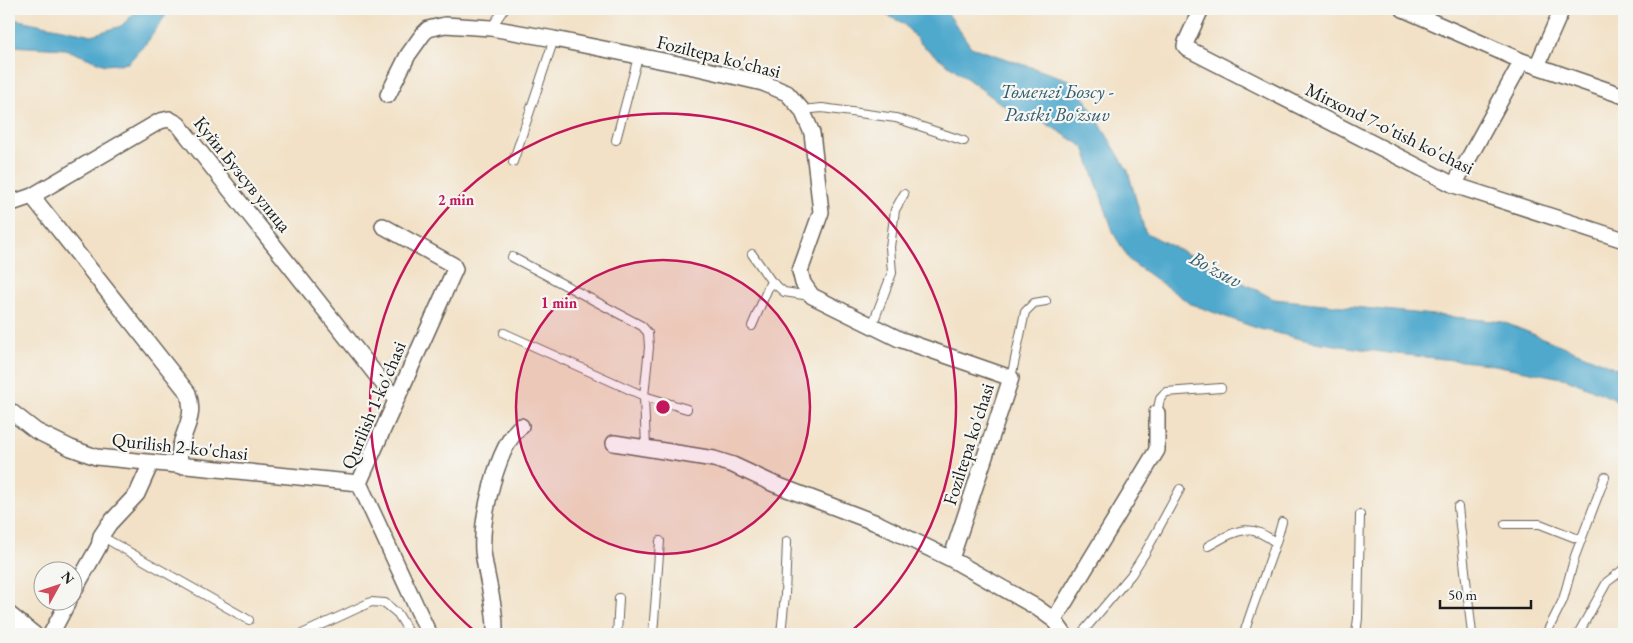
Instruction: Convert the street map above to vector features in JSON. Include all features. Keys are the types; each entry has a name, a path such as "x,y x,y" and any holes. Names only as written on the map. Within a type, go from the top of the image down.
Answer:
{"street":[{"name":"Mirxond 7-o'tish ko'chasi","path":"1201,9 1186,42 1185,46 1188,49 1454,185 1624,240"},
{"path":"1403,9 1522,61 1624,96"},
{"path":"1538,66 1562,9"},
{"name":"Foziltepa ko'chasi","path":"388,95 408,55 423,34 428,30 445,25 491,28 554,39 703,69 763,84 787,93 802,110 812,133 821,212 800,270 803,283 812,296 899,339 1011,378 952,559"},
{"path":"1454,185 1522,61"},
{"name":"Куйи Бузсув улица","path":"9,204 32,196 160,121 169,119 178,124 396,400"},
{"path":"32,196 188,393 192,405 189,423 180,449 180,466"},
{"name":"Qurilish 1-ko'chasi","path":"383,226 454,265 455,269 360,483 429,634"},
{"name":"Qurilish 2-ko'chasi","path":"9,410 36,431 71,448 96,457 360,483"},
{"path":"1054,620 1157,450 1157,413"},
{"path":"495,634 495,612 483,541 494,474 508,440 521,426"},
{"path":"614,443 714,459 733,464 774,484 879,524 952,559 1036,607 1054,620 1064,634"},
{"path":"82,576 99,546 101,536 109,524 137,494 151,463"},
{"path":"51,634 64,610"},
{"path":"9,614 34,634"}],"lane":[{"path":"491,28 504,9"},
{"path":"513,162 554,39"},
{"path":"616,140 638,57"},
{"path":"802,110 822,108 896,118 964,141"},
{"path":"872,326 892,274 890,247 895,210 904,194"},
{"path":"752,254 771,281 784,292 812,296"},
{"path":"512,256 642,326 648,333 649,347 644,396 646,448"},
{"path":"752,326 771,281"},
{"path":"1011,378 1025,312 1034,303 1046,301"},
{"path":"504,333 644,396 687,409"},
{"path":"1157,413 1160,399 1166,392 1221,388"},
{"path":"1546,634 1563,600 1581,540 1604,477"},
{"path":"1081,634 1130,575 1145,553 1180,489"},
{"path":"1458,507 1472,634"},
{"path":"1356,634 1360,514"},
{"path":"1244,634 1282,522"},
{"path":"1506,524 1540,524 1581,540"},
{"path":"1208,546 1242,529 1265,534 1276,544"},
{"path":"101,536 249,620"},
{"path":"653,634 660,541"},
{"path":"781,634 788,541"},
{"path":"1578,634 1607,582 1624,569"},
{"path":"617,634 619,598"},
{"path":"302,634 371,602 385,603 398,614 410,634"}],"water":[{"path":"139,9 170,9 148,41 128,63 105,65 65,49 9,46 9,18 92,35 121,26"},
{"name":"Төменгі Бозсу - Pastki Boʻzsuv","path":"873,9 945,9 971,47 1075,82 1128,171 1145,232 1274,299 1503,322 1624,371 1624,403 1567,379 1489,364 1388,353 1309,341 1256,328 1191,304 1130,261 1114,234 1084,147 1036,117 1007,108 924,47 903,23"}],"water label":[{"name":"Boʻzsuv","path":"1216,269"}]}
